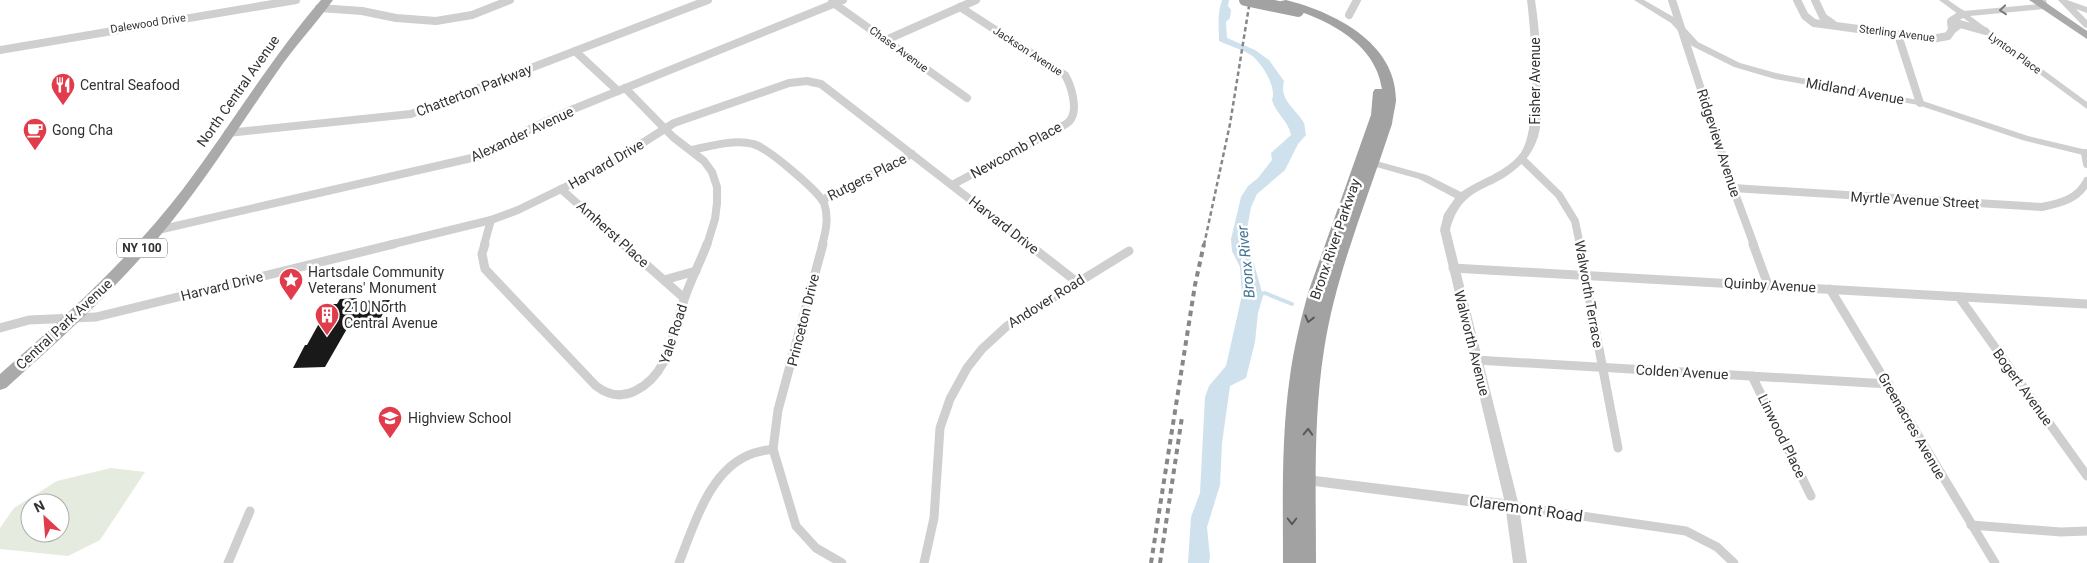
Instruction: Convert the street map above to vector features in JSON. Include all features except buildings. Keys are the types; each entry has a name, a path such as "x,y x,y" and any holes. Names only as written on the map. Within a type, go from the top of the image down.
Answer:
{"highway":[{"name":"Bronx River Parkway","path":"1245,0 1299,9 1329,24 1351,40 1372,68 1380,98 1376,119 1325,263 1306,331 1297,381 1300,479 1308,563"},
{"name":"Bronx River Parkway","path":"1269,0 1332,19 1352,32 1371,51 1384,72 1389,90 1390,107 1334,276 1318,334 1309,397 1292,563"}],"main road":[{"path":"2041,2 2086,22"},
{"path":"2041,2 2087,36"},
{"name":"North Central Avenue","path":"203,171 277,61 323,4"},
{"name":"Central Park Avenue","path":"0,384 73,319 117,275 158,230 203,171"}],"street":[{"name":"Dalewood Drive","path":"0,50 296,0"},
{"path":"323,4 405,19 436,21 472,15 510,0"},
{"name":"Chatterton Parkway","path":"228,134 406,115 708,0"},
{"name":"Alexander Avenue","path":"158,230 468,160 496,149 551,119 832,2 843,0"},
{"path":"886,40 976,0"},
{"path":"1348,15 1357,0"},
{"name":"Fisher Avenue","path":"1522,159 1532,142 1536,121 1537,59 1531,0"},
{"name":"Midland Avenue","path":"1638,0 1666,15 1690,40 1704,49 1722,59 1755,71 1920,103 2025,138 2086,153"},
{"name":"Ridgeview Avenue","path":"1672,0 1733,188 1768,285"},
{"path":"1797,0 1805,16 1810,21 1827,26 1838,26"},
{"path":"1815,0 1825,20 1838,26"},
{"name":"Lynton Place","path":"1943,0 2087,106"},
{"path":"2062,1 2087,10"},
{"path":"2062,1 2086,22"},
{"name":"Chase Avenue","path":"832,2 967,98"},
{"path":"1962,14 2041,2"},
{"name":"Jackson Avenue","path":"960,7 1062,71 1071,82 1073,110"},
{"name":"Sterling Avenue","path":"1952,30 1951,20 1962,14"},
{"name":"Sterling Avenue","path":"1838,26 1936,39 1948,36 1957,25 1964,24 1988,33"},
{"path":"1898,35 1920,103"},
{"name":"Yale Road","path":"491,220 482,254 485,269 596,386 611,395 633,392 646,386 656,377 664,364 684,298 713,224 718,190 712,172 704,160 672,137 665,128 576,51"},
{"name":"Harvard Drive","path":"0,328 29,320 96,317 491,220 561,189 610,164 665,128 688,117 789,83 813,81 821,84 1077,282"},
{"name":"Newcomb Place","path":"952,185 1065,124 1073,116 1073,110"},
{"path":"692,150 740,143 760,146 822,200"},
{"path":"2086,153 2087,164"},
{"name":"Rutgers Place","path":"822,200 912,154"},
{"name":"Walworth Avenue","path":"1520,563 1512,506 1445,230 1450,213 1462,197 1474,188 1506,171 1522,159"},
{"name":"Walworth Terrace","path":"1522,159 1560,195 1572,215 1577,228 1618,448"},
{"path":"1372,163 1423,177 1462,197"},
{"name":"Myrtle Avenue Street","path":"1733,188 2042,207 2070,199 2081,192 2087,181"},
{"name":"Amherst Place","path":"561,189 684,298"},
{"name":"Princeton Drive","path":"822,200 826,217 826,230 778,410 773,449 796,526 816,548 842,563"},
{"name":"Andover Road","path":"924,563 934,518 940,428 950,398 958,383 982,349 1006,326 1129,250"},
{"name":"Quinby Avenue","path":"1453,268 2087,304"},
{"path":"664,280 696,271"},
{"name":"Greenacres Avenue","path":"1830,289 1889,384 1995,563"},
{"name":"Bogert Avenue","path":"1959,297 2087,476"},
{"name":"Colden Avenue","path":"1476,360 1889,384"},
{"name":"Linwood Place","path":"1752,376 1811,496"},
{"path":"679,563 710,494 726,470 757,450 773,449"},
{"name":"Claremont Road","path":"1300,479 1512,506 1686,531 1717,547 1734,563"},
{"path":"228,563 250,512"},
{"path":"1971,525 2061,532 2087,531"}],"shaded area":[{"path":"111,468 145,472 100,540 68,556 0,549 0,528 14,508 20,504 20,543 70,543 70,493 38,493 57,481"}],"water":[{"name":"Bronx River","path":"1222,0 1229,0 1228,6 1231,10 1230,18 1226,22 1227,38 1255,50 1269,60 1284,81 1283,88 1286,99 1304,123 1306,135 1298,144 1285,170 1257,194 1251,207 1246,235 1263,296 1258,313 1255,342 1246,378 1230,386 1222,443 1220,485 1207,527 1209,563 1188,563 1191,517 1200,493 1205,397 1209,386 1226,366 1242,295 1240,267 1232,251 1231,239 1241,197 1248,186 1258,178 1272,160 1271,153 1291,135 1274,105 1268,76 1260,64 1251,55 1219,41 1219,15"}],"waterway":[{"name":"Bronx River","path":"1260,294 1265,293 1292,304"}],"railway":[{"path":"1204,245 1230,124 1250,0"},
{"path":"1151,563 1195,285 1204,244"},
{"path":"1160,563 1182,417"}],"place":[{"name":"Central Seafood","path":"63,106"},
{"name":"Gong Cha","path":"35,151"},
{"name":"Hartsdale Community Veterans' Monument","path":"291,301"},
{"name":"210 North Central Avenue","path":"327,336"},
{"name":"Highview School","path":"390,439"}]}
